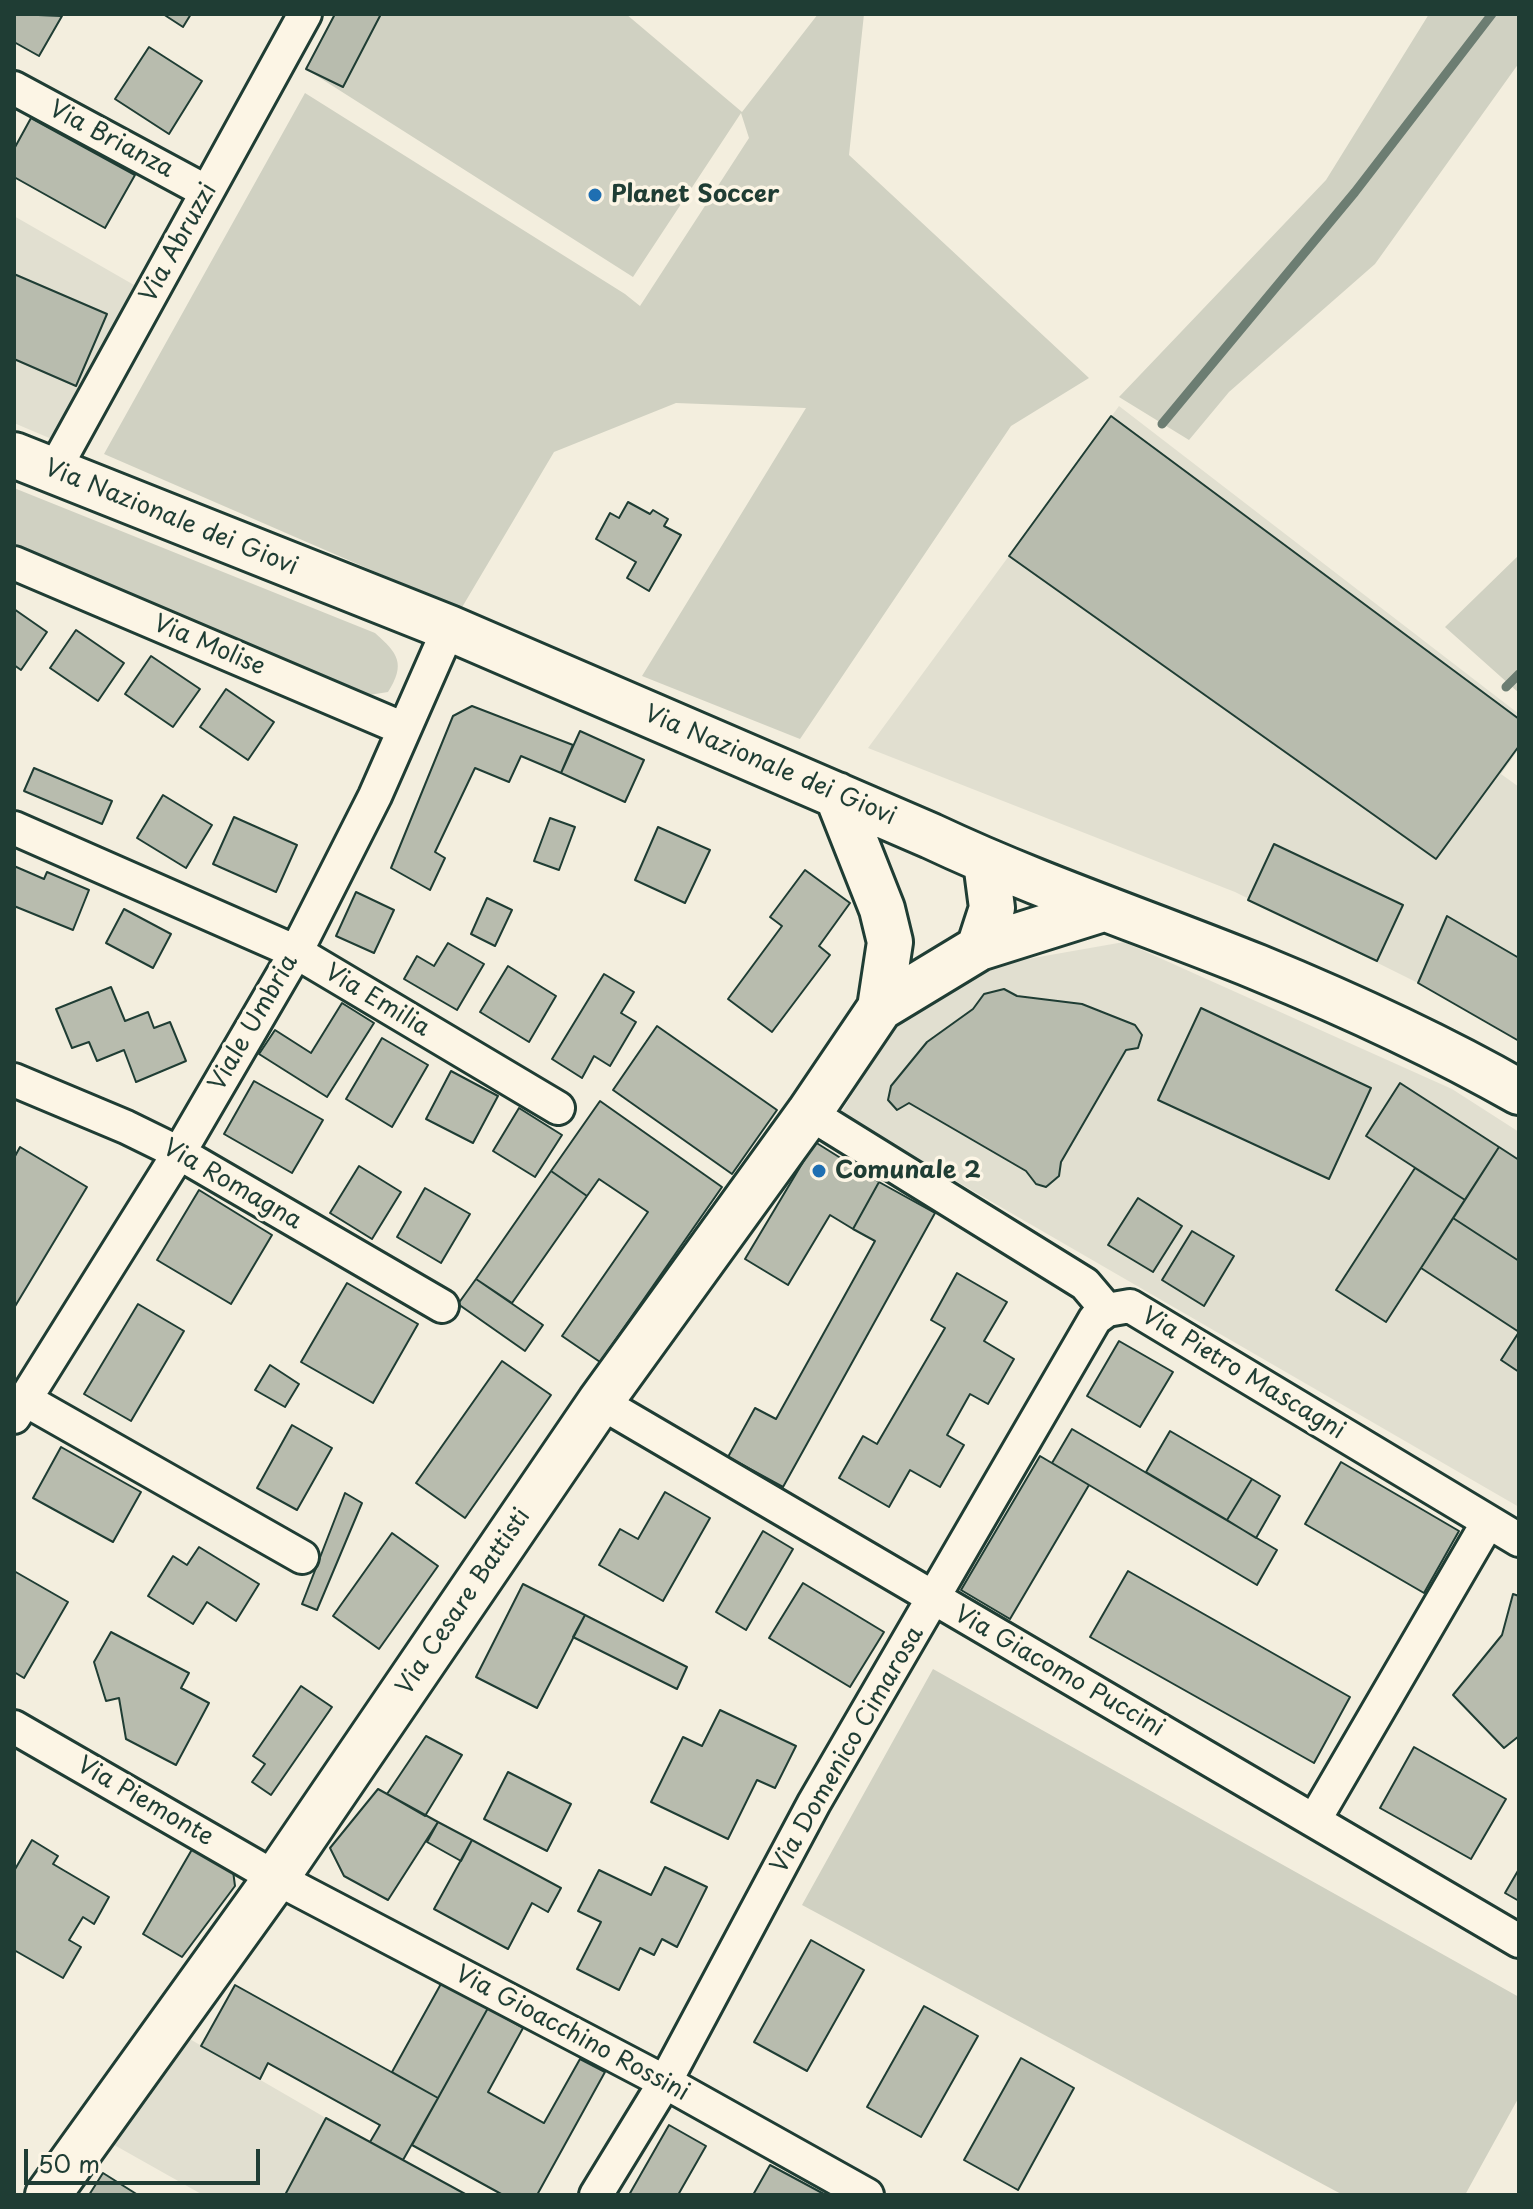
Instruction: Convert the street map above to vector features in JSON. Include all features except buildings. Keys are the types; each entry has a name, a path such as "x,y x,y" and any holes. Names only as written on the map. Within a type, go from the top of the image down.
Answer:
{"street":[{"name":"Via Abruzzi","path":"53,472 305,14"},
{"name":"Via Brianza","path":"14,88 207,192"},
{"name":"Via Nazionale dei Giovi","path":"14,455 449,628 986,862 1255,966 1366,1013 1519,1092"},
{"name":"Via Molise","path":"14,563 404,729"},
{"name":"Viale Umbria","path":"302,1557 19,1408 179,1153 296,952 375,796 449,628"},
{"name":"Via Cesare Battisti","path":"837,795 875,893 890,942 880,1008"},
{"name":"Via Emilia","path":"14,828 296,952 558,1108"},
{"path":"875,893 884,871 893,860 931,836"},
{"path":"979,948 992,908 986,862"},
{"name":"Via Cesare Battisti","path":"48,2195 276,1878 600,1402 809,1113 880,1008 979,948 1103,909"},
{"name":"Via Romagna","path":"14,1080 179,1153 442,1306"},
{"name":"Via Pietro Mascagni","path":"809,1113 1085,1284 1107,1310 1130,1306 1519,1540"},
{"name":"Via Domenico Cimarosa","path":"596,2195 665,2082 814,1803 1095,1319 1107,1310"},
{"name":"Via Giacomo Puccini","path":"600,1402 1519,1941"},
{"path":"1315,1819 1488,1522"},
{"name":"Via Piemonte","path":"14,1727 276,1878"},
{"name":"Via Gioacchino Rossini","path":"276,1878 665,2082 867,2195"}],"shaded area":[{"path":"334,14 626,14 742,112 818,14 864,14 849,155 1089,378 1011,426 800,739 642,676 806,408 676,403 554,452 461,609 104,454 305,93 640,306 749,138 741,113 633,277 306,69"},
{"path":"1429,14 1519,14 1519,63 1375,264 1229,392 1189,440 1119,397 1326,180"},
{"path":"14,216 134,285 54,440 14,423"},
{"path":"1119,406 1519,714 1519,749 1501,774 1519,787 1519,1041 1418,983 1235,892 868,748"},
{"path":"14,488 375,633 397,660 394,682 388,692 369,695 14,547"},
{"path":"1519,555 1519,693 1445,627"},
{"path":"1124,942 1452,1089 1519,1132 1519,1507 840,1114 899,1019 982,967"},
{"path":"933,1669 1519,1997 1519,2097 1465,2195 1343,2195 802,1905"},
{"path":"169,2027 467,2195 203,2195 93,2133"}],"waterway":[{"path":"1162,424 1355,192 1492,14"},
{"path":"1506,687 1519,674"}],"place":[{"name":"Planet Soccer","path":"595,195"},
{"name":"Comunale 2","path":"819,1171"}]}
